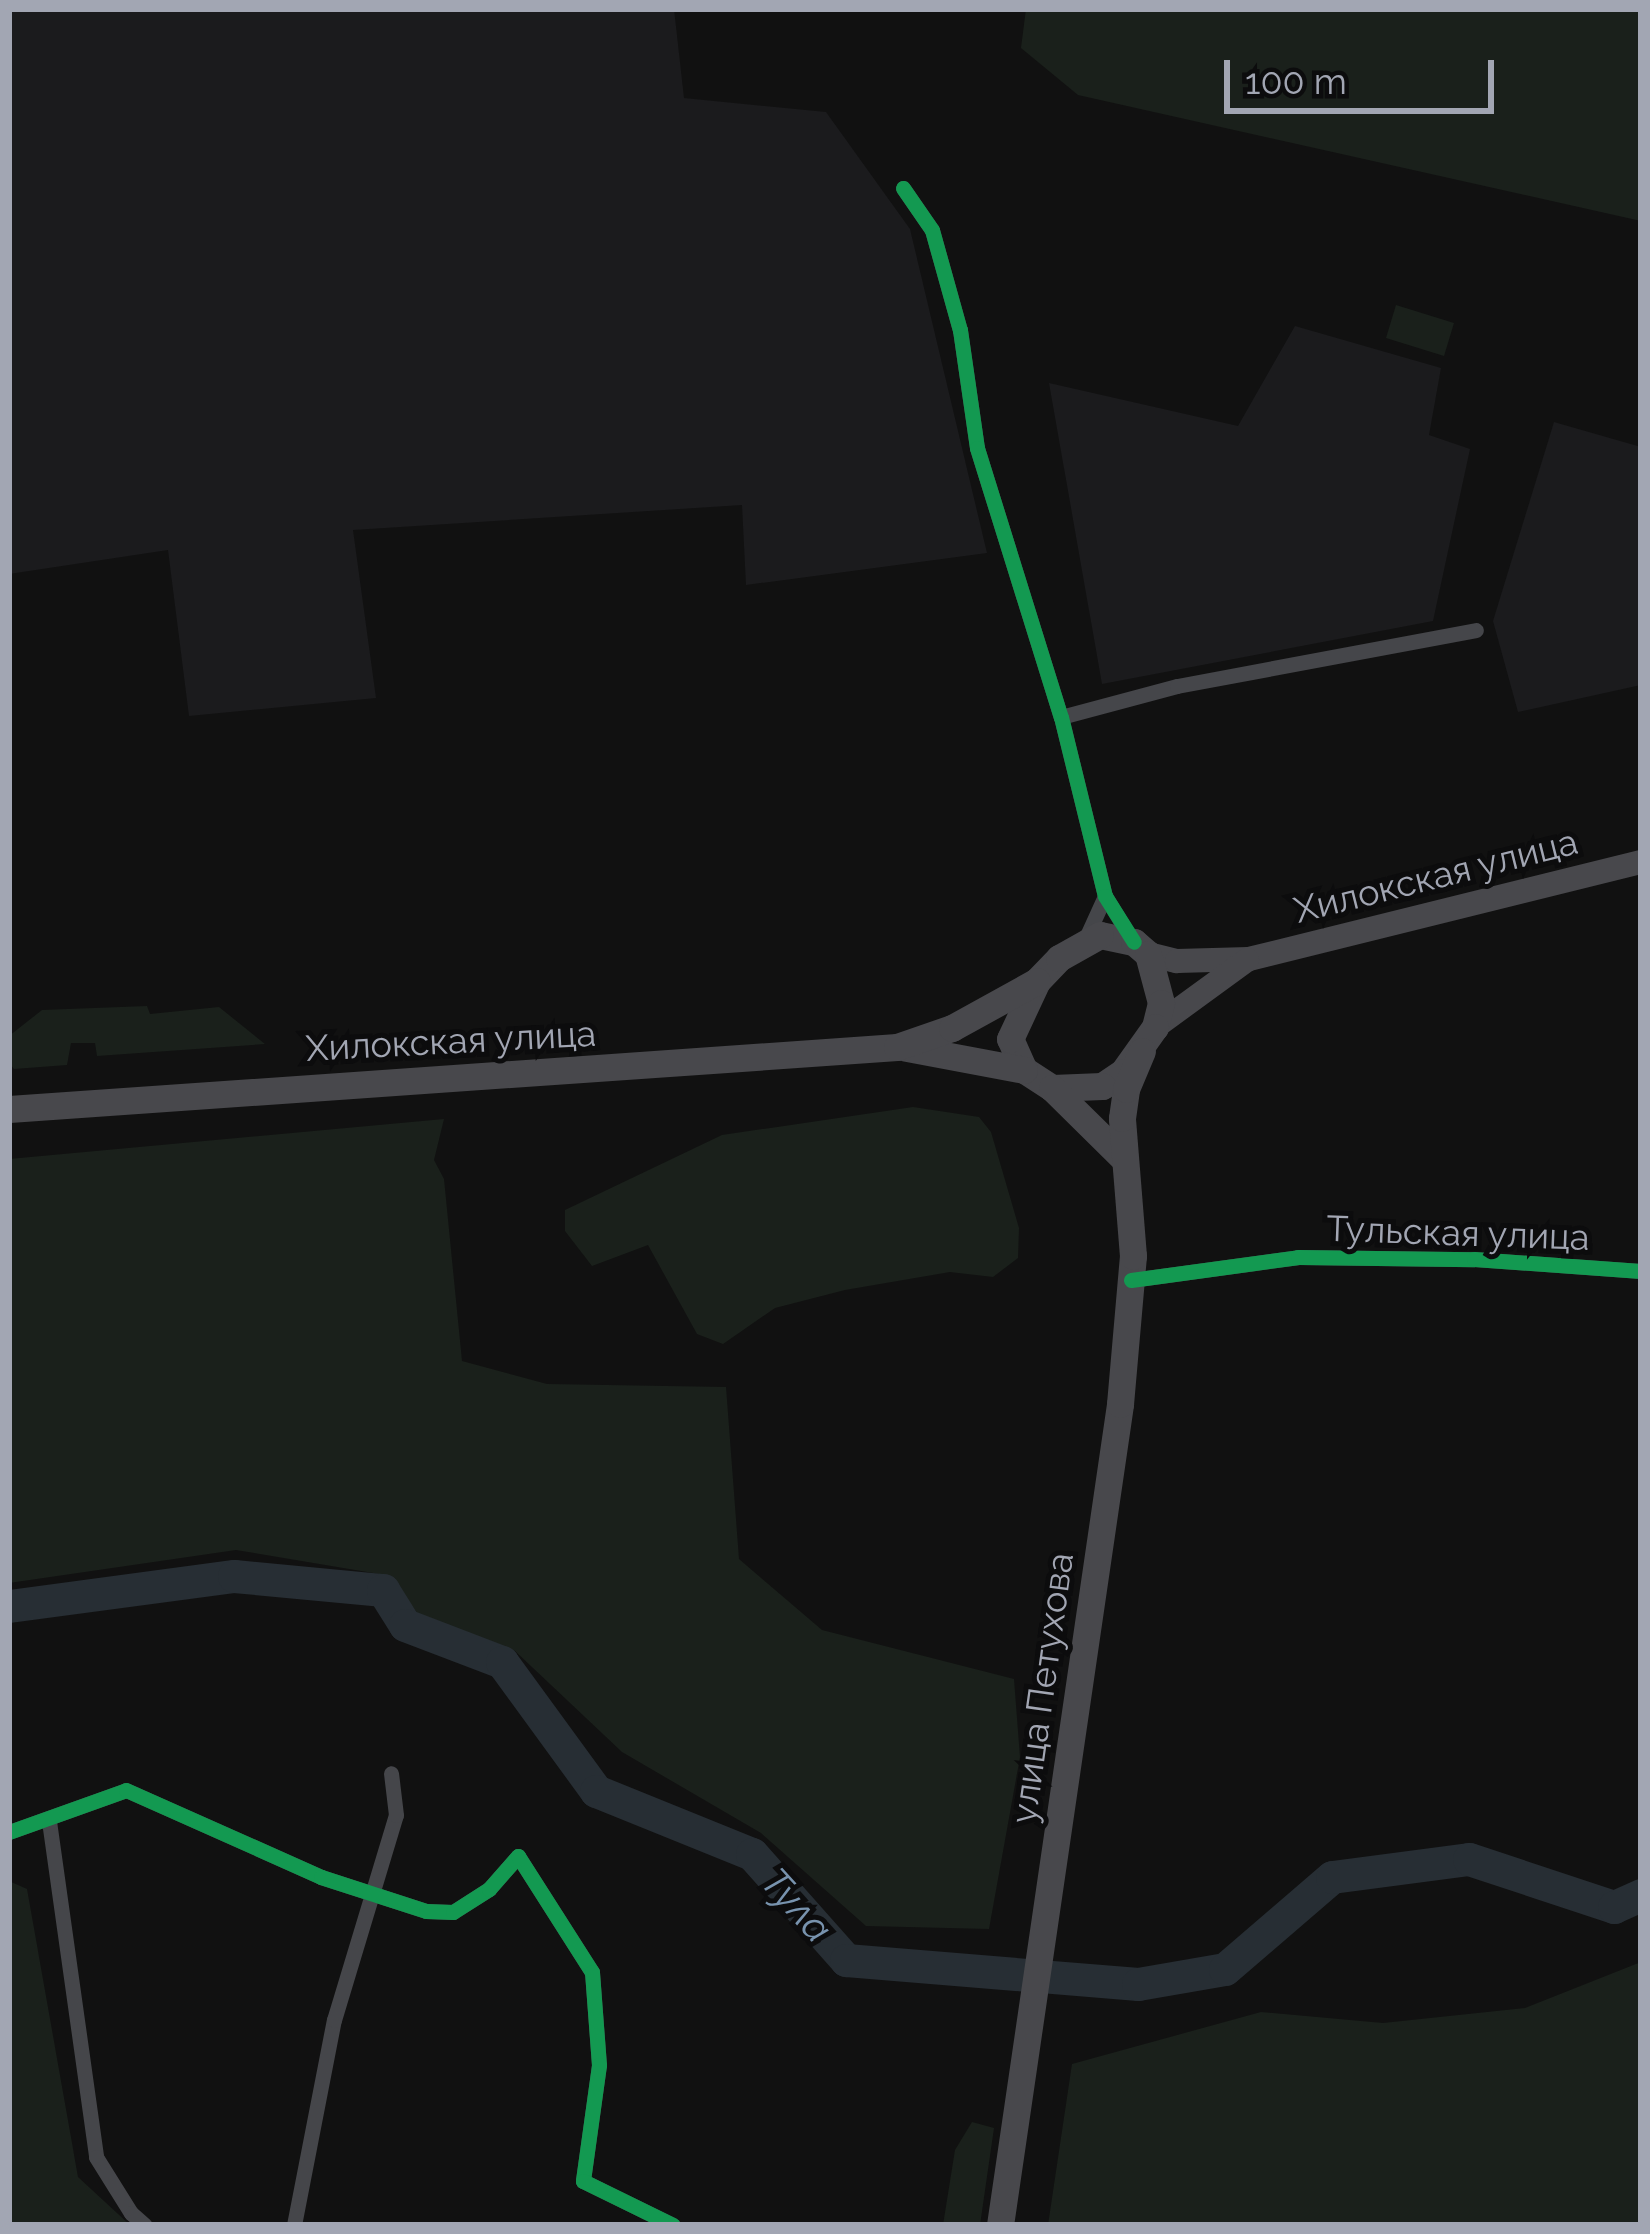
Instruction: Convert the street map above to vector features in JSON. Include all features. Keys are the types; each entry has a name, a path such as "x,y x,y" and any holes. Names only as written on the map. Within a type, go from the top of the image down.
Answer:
{"highway":[{"path":"897,1047 952,1028 1037,981 1084,942 1100,935 1141,948 1161,1003 1149,1039 1102,1086 1052,1088"},
{"path":"1024,1070 1010,1039 1037,981"},
{"name":"улица Петухова","path":"1000,2225 1120,1404 1131,1280 1124,1160 1126,1089 1149,1039"},
{"path":"897,1047 1024,1070 1052,1088 1124,1160"},
{"name":"Хилокская улица","path":"9,1109 897,1047"}],"main road":[{"name":"Хилокская улица","path":"1249,959 1641,862"},
{"path":"1141,948 1178,961 1249,959"},
{"path":"1149,1039 1249,959"}],"street":[{"path":"903,188 932,230 960,331 977,448 1061,717 1105,896 1141,948"},
{"path":"1061,717 1177,686 1476,630"},
{"path":"1084,942 1105,896"},
{"name":"Тульская улица","path":"1131,1280 1298,1257 1474,1258 1641,1271"},
{"path":"294,2225 329,2043 396,1815 391,1773"},
{"path":"9,1832 126,1790 246,1846 426,1911 453,1912 489,1889 518,1856 592,1972 598,2065 583,2182 673,2225"},
{"path":"49,1821 96,2157 131,2213 145,2225"}],"shaded area":[{"path":"9,9 674,9 684,98 826,112 910,229 987,553 746,585 742,505 353,530 376,698 189,716 168,550 9,574"},
{"path":"1026,9 1641,9 1641,221 1078,95 1021,48"},
{"path":"1396,305 1454,323 1444,356 1386,338"},
{"path":"1295,326 1441,368 1429,435 1470,449 1433,621 1102,684 1049,383 1238,426"},
{"path":"1554,422 1641,447 1641,685 1518,712 1493,621"},
{"path":"147,1006 150,1014 219,1007 265,1044 97,1056 95,1043 71,1043 67,1065 14,1069 9,1063 9,1036 42,1010"},
{"path":"913,1107 979,1117 991,1132 1019,1228 1018,1258 993,1277 950,1272 845,1290 775,1308 723,1344 697,1334 648,1245 592,1266 565,1231 565,1210 722,1135"},
{"path":"444,1119 434,1160 444,1179 462,1361 547,1384 726,1387 739,1559 822,1630 1014,1679 1020,1757 989,1929 866,1926 761,1833 622,1752 515,1651 418,1614 391,1576 236,1550 9,1583 9,1159"},
{"path":"9,1881 27,1889 78,2177 130,2225 9,2225"},
{"path":"1641,1962 1641,2225 1048,2225 1072,2064 1261,2012 1383,2023 1525,2008"},
{"path":"972,2122 994,2128 980,2225 943,2225 955,2150"}],"waterway":[{"name":"Тула","path":"9,1606 234,1576 383,1590 405,1625 502,1662 596,1791 752,1854 846,1960 1138,1984 1225,1969 1332,1877 1469,1859 1614,1907 1641,1895"}],"cycle path":[{"path":"903,188 932,230 960,330 977,448 1061,717 1105,896 1134,942"},
{"path":"1131,1280 1298,1257 1474,1259 1641,1271"},
{"path":"9,1832 126,1790 321,1877 426,1911 453,1912 489,1889 518,1856 592,1972 599,2065 583,2181 673,2225"}]}
